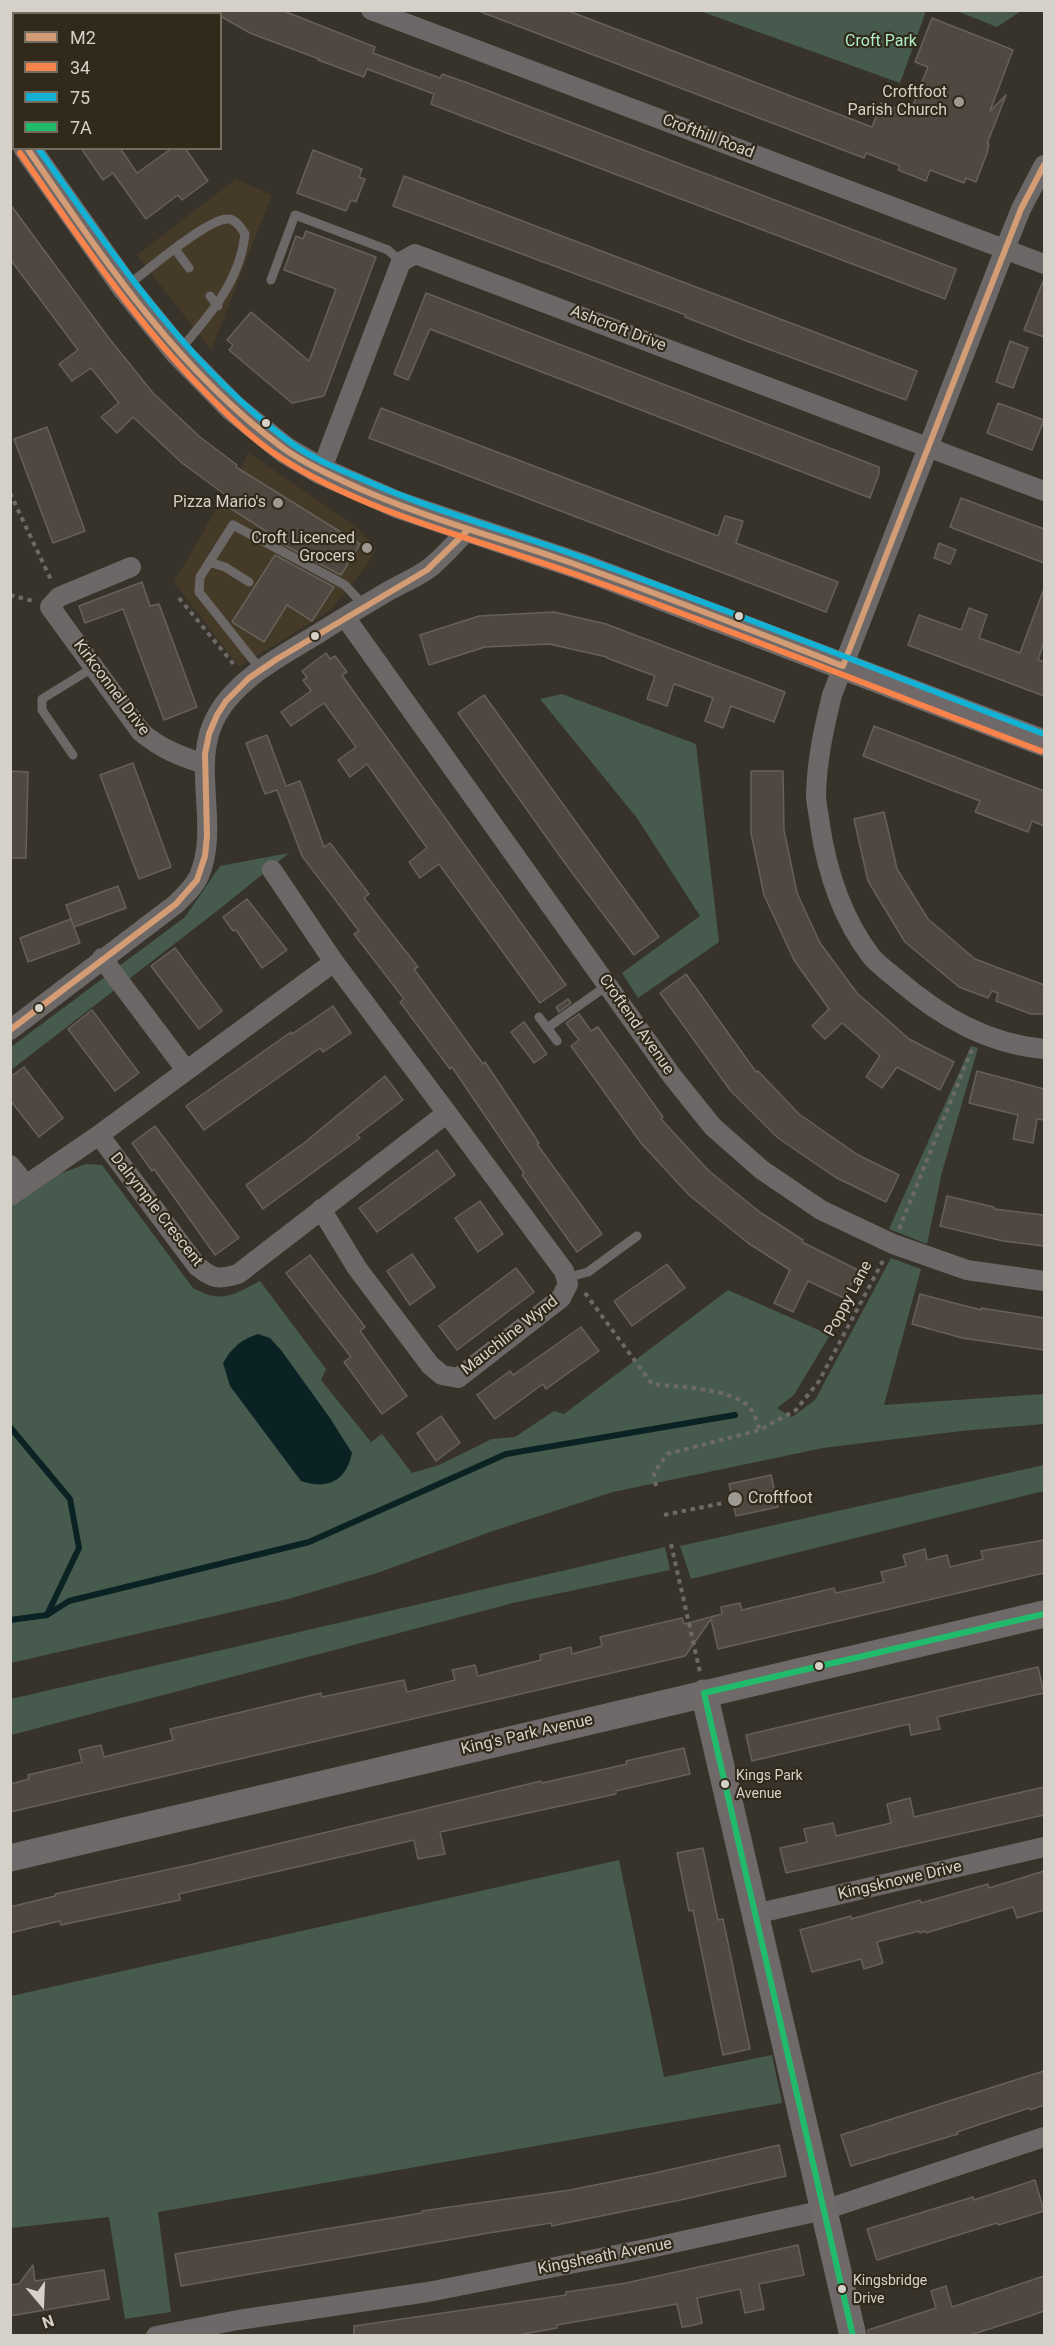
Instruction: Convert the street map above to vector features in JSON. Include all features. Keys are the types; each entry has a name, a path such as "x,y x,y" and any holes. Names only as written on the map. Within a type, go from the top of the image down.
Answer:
{"street":[{"name":"Crofthill Road","path":"371,10 1044,264"},
{"path":"28,150 125,287 178,352 233,408 285,450 321,471 398,506 585,568 1044,744"},
{"path":"1044,165 1005,249 832,695 819,749 816,796 822,839 834,887 852,927 872,957 918,997 978,1033 1024,1047 1044,1049"},
{"name":"Ashcroft Drive","path":"401,262 415,254 432,258 1044,491"},
{"path":"321,471 401,262"},
{"path":"14,1025 176,904 190,889 199,875 206,839 207,798 204,764 209,733 217,715 229,698 254,675 353,612 432,567 468,530"},
{"path":"59,597 131,567"},
{"name":"Kirkconnel Drive","path":"59,597 50,606 141,732 171,753 204,764"},
{"name":"Croftend Avenue","path":"353,612 608,985 672,1076 713,1128 762,1170 821,1210 893,1244 967,1270 1044,1281"},
{"path":"272,870 334,962 447,1113"},
{"path":"102,958 186,1070"},
{"name":"Dalrymple Crescent","path":"334,962 99,1136 198,1266 208,1275 222,1279 238,1274 447,1113"},
{"name":"Mauchline Wynd","path":"321,1209 357,1268 430,1365 442,1375 458,1377 561,1298 567,1281 564,1271 447,1113"},
{"path":"10,1165 18,1191 99,1136"},
{"name":"King's Park Avenue","path":"10,1858 1044,1614"},
{"path":"704,1693 854,2336"},
{"name":"Kingsknowe Drive","path":"755,1914 1044,1847"},
{"name":"Kingsheath Avenue","path":"156,2336 249,2319 429,2292 646,2249 824,2210 1044,2137"}],"lane":[{"path":"271,280 295,215 388,250 401,262"},
{"path":"125,287 206,226 217,221 229,219 236,221 245,234 238,268 218,306 178,352"},
{"path":"175,249 189,268"},
{"path":"210,296 218,306"},
{"path":"254,675 199,592 200,577 233,525 345,585 357,598 353,612"},
{"path":"209,562 225,567 249,582"},
{"path":"73,755 42,710 42,699 94,667"},
{"path":"547,1028 608,985"},
{"path":"539,1017 557,1041"},
{"path":"567,1281 588,1272 637,1236"}],"path":[{"path":"10,493 59,597"},
{"path":"179,598 254,675"},
{"name":"Poppy Lane","path":"656,1486 654,1473 667,1454 760,1430 796,1410 819,1381 893,1244 978,1033"},
{"path":"567,1281 583,1291 652,1384 716,1392 740,1399 751,1409 760,1430"},
{"path":"664,1515 723,1503"},
{"path":"671,1544 704,1693"}],"shaded area":[{"path":"236,179 272,195 211,350 137,255"},
{"path":"249,453 358,528 376,549 368,564 331,610 239,667 174,582"}],"green space":[{"name":"Croft Park","path":"926,10 900,83 700,11"},
{"name":"Croft Park","path":"957,11 1021,11 997,27"},
{"path":"562,694 696,744 719,942 638,998 622,973 700,916 637,818 540,699"},
{"path":"289,853 11,1070 11,1047 185,917 220,866"},
{"path":"971,1046 978,1048 942,1172 927,1244 889,1229"},
{"path":"86,1164 102,1165 193,1288 220,1297 235,1294 260,1281 326,1369 321,1380 371,1442 382,1434 412,1473 439,1465 492,1439 515,1437 554,1411 564,1414 728,1290 830,1335 794,1395 777,1408 792,1417 815,1400 891,1258 921,1269 884,1405 1044,1394 1044,1424 961,1431 823,1448 613,1492 493,1531 377,1573 288,1599 11,1663 10,1205 46,1179"},
{"path":"1044,1465 1044,1491 691,1579 680,1546"},
{"path":"665,1547 670,1570 513,1603 11,1735 11,1699"},
{"path":"619,1860 664,2077 772,2055 782,2103 158,2212 171,2312 125,2319 109,2217 11,2228 11,1996"}],"water":[{"path":"258,1334 270,1338 281,1350 352,1453 345,1470 334,1481 311,1484 301,1481 230,1386 223,1363 237,1345"}],"building":[{"path":"210,10 281,10 375,47 373,53 440,78 442,74 465,82 956,269 945,299 431,104 434,94 367,69 364,77 318,60 250,33 222,17 222,12"},
{"path":"481,10 566,10 872,127 881,103 910,113 928,67 915,62 932,18 1013,50 990,111 1006,95 987,144 989,144 987,153 976,182 966,178 964,183 930,170 926,181 898,170 900,166 866,153 864,158 481,12"},
{"path":"82,150 121,150 137,173 169,150 186,150 208,181 182,200 178,195 146,219 113,173 103,180"},
{"path":"313,150 362,169 359,177 365,179 356,202 351,200 346,211 297,193"},
{"path":"404,176 917,371 906,400 393,206"},
{"path":"10,204 108,337 153,393 200,437 237,465 236,467 360,544 341,575 282,544 283,542 222,503 227,496 182,463 133,417 117,433 101,417 119,403 91,368 72,381 59,364 78,350 10,259"},
{"path":"306,231 376,257 324,396 292,403 229,350 233,345 227,340 251,312 309,361 336,289 284,270 296,236 303,239"},
{"path":"1044,281 1044,337 1024,330"},
{"path":"426,293 879,467 879,474 870,498 430,329 408,380 394,374"},
{"path":"1010,341 1028,348 1013,388 996,382"},
{"path":"998,403 1044,420 1032,450 987,433"},
{"path":"381,408 718,536 725,516 743,521 736,543 838,582 826,612 369,438"},
{"path":"47,427 85,531 53,543 14,439"},
{"path":"961,498 1044,529 1044,563 950,527"},
{"path":"939,543 956,550 950,564 934,558"},
{"path":"275,555 334,587 312,621 287,605 264,642 232,622"},
{"path":"142,582 150,606 159,604 197,707 164,720 123,609 85,623 79,606"},
{"path":"1043,591 1044,642 1038,660 1044,662 1044,696 908,645 919,615 961,630 969,608 987,615 979,638 1020,653"},
{"path":"554,612 606,624 785,692 774,722 731,706 723,728 705,721 713,698 674,684 667,706 647,699 655,676 607,657 549,644 485,647 429,665 420,635 479,616"},
{"path":"326,653 330,659 335,656 347,672 342,675 566,985 540,1003 439,864 420,878 409,862 427,848 367,764 350,777 338,760 356,747 324,703 291,726 281,712 311,691 303,680 307,678 302,671"},
{"path":"484,695 659,937 634,955 567,866 458,713"},
{"path":"874,726 1044,791 1044,826 1032,821 1028,832 975,812 980,801 863,756"},
{"path":"267,735 286,786 300,781 324,847 330,843 369,894 364,898 418,967 414,969 483,1064 485,1062 539,1143 537,1144 602,1234 577,1252 522,1175 524,1173 452,1067 450,1069 400,1002 404,999 354,934 359,931 302,856 277,790 265,794 246,743"},
{"path":"133,763 171,867 139,879 100,775"},
{"path":"10,771 28,772 26,858 10,858"},
{"path":"751,771 783,771 784,830 797,893 820,943 857,993 909,1039 954,1062 940,1090 897,1067 882,1088 866,1077 880,1056 842,1023 825,1039 812,1026 829,1009 794,960 764,895 751,833"},
{"path":"884,812 897,869 928,919 975,959 1044,985 1044,1014 1031,1014 996,1001 998,993 992,991 988,998 959,987 905,942 868,881 854,819"},
{"path":"118,886 126,908 74,927 66,905"},
{"path":"247,899 287,950 262,968 236,930 233,931 223,917"},
{"path":"71,919 80,943 28,962 20,938"},
{"path":"175,948 222,1011 199,1029 151,966"},
{"path":"686,974 756,1072 758,1071 799,1114 858,1155 899,1175 886,1202 835,1177 778,1138 730,1090 660,993"},
{"path":"568,999 571,1003 559,1012 556,1007"},
{"path":"333,1006 351,1033 323,1052 320,1048 204,1130 186,1106 291,1032 292,1034"},
{"path":"92,1010 139,1073 115,1091 68,1029"},
{"path":"579,1014 591,1031 598,1027 663,1117 661,1119 709,1171 761,1213 803,1240 802,1242 858,1270 844,1298 808,1281 793,1312 774,1303 790,1270 748,1243 689,1195 641,1143 571,1046 579,1040 566,1023"},
{"path":"524,1022 547,1054 534,1063 511,1032"},
{"path":"24,1067 63,1118 39,1137 10,1100 10,1077"},
{"path":"977,1071 1044,1089 1044,1120 1037,1119 1033,1143 1013,1139 1018,1115 969,1103"},
{"path":"385,1076 403,1100 357,1135 360,1138 263,1209 246,1185 304,1143"},
{"path":"155,1126 239,1238 215,1255 154,1169 152,1171 132,1143"},
{"path":"437,1150 455,1175 377,1232 359,1208"},
{"path":"947,1196 994,1207 994,1209 1044,1215 1044,1246 1003,1241 940,1226"},
{"path":"480,1201 503,1234 478,1252 455,1218"},
{"path":"412,1254 435,1287 410,1305 387,1271"},
{"path":"310,1255 365,1327 360,1331 407,1396 382,1414 344,1362 351,1357 286,1273"},
{"path":"667,1264 685,1288 632,1326 614,1301"},
{"path":"516,1268 534,1292 457,1350 439,1326"},
{"path":"920,1294 981,1310 981,1308 1044,1318 1044,1350 962,1338 912,1324"},
{"path":"581,1327 599,1351 546,1389 543,1384 495,1419 477,1395 510,1371 513,1375"},
{"path":"441,1416 460,1443 436,1461 417,1433"},
{"path":"771,1475 778,1507 736,1516 729,1484"},
{"path":"1044,1540 1044,1573 718,1649 711,1619 685,1656 10,1812 10,1784 29,1779 28,1775 82,1762 79,1750 101,1745 104,1757 173,1740 170,1729 321,1693 322,1697 404,1680 407,1692 455,1680 452,1670 475,1665 478,1676 541,1660 540,1655 571,1647 572,1654 602,1646 600,1637 682,1618 684,1624 722,1614 721,1607 740,1603 742,1610 834,1588 836,1593 884,1582 881,1572 906,1566 903,1555 925,1549 927,1560 947,1555 950,1567 983,1559 981,1551"},
{"path":"1038,1667 1044,1693 937,1717 940,1729 911,1735 909,1724 752,1761 746,1735"},
{"path":"684,1748 690,1774 616,1791 616,1794 440,1832 445,1854 418,1859 414,1840 179,1894 180,1900 61,1925 60,1921 10,1933 10,1907 55,1896 55,1894 189,1865 541,1781 542,1783 627,1764 626,1761"},
{"path":"1044,1787 1044,1815 786,1873 780,1848 807,1842 804,1829 833,1823 836,1836 891,1823 887,1804 910,1798 914,1817"},
{"path":"703,1848 718,1920 723,1919 750,2049 723,2055 693,1910 689,1911 677,1853"},
{"path":"1044,1871 1044,1910 1017,1918 1013,1907 926,1933 919,1931 877,1942 883,1963 864,1969 861,1959 812,1972 800,1930 920,1900 921,1903 988,1884 989,1888"},
{"path":"1044,2071 1044,2105 851,2166 841,2135"},
{"path":"779,2145 786,2176 552,2226 551,2223 489,2233 181,2286 175,2254 422,2213 422,2211 570,2190"},
{"path":"1035,2180 1044,2211 877,2260 867,2229 973,2197 974,2200"},
{"path":"798,2245 804,2275 759,2284 764,2309 745,2313 740,2289 697,2298 702,2323 690,2326 682,2327 677,2304 557,2325 557,2328 513,2336 354,2336 354,2326 566,2295 566,2292 626,2283"},
{"path":"33,2265 35,2281 104,2270 109,2299 10,2316 10,2285 19,2284"},
{"path":"1044,2276 1044,2311 1030,2316 967,2336 868,2336 868,2330 936,2308 931,2291 946,2286 952,2307"}],"waterway":[{"path":"47,1615 69,1601 309,1542 506,1454 735,1415"},
{"path":"10,1427 70,1499 79,1548 47,1615 10,1620"}],"transit line":[{"name":"M2","path":"28,150 113,270 175,347 244,417 290,453 313,467 397,504 629,584 843,666 1021,209 1044,165"},
{"name":"75","path":"39,150 122,266 182,341 250,409 304,452 342,471 418,502 646,581 1044,734"},
{"name":"34","path":"20,153 107,276 177,363 221,409 250,435 281,458 315,478 389,511 640,598 1041,751"},
{"name":"M2","path":"10,1030 176,904 197,880 205,856 207,836 205,754 209,734 226,701 249,678 277,659 427,570 468,530"},
{"name":"7A","path":"704,1693 1044,1614"},
{"name":"7A","path":"704,1693 853,2336"}],"place":[{"name":"Croftfoot Parish Church","path":"959,102"},
{"name":"Pizza Mario's","path":"278,503"},
{"name":"Croft Licenced Grocers","path":"367,548"},
{"name":"Croftfoot","path":"735,1499"},
{"name":"Kings Park Avenue","path":"725,1784"},
{"name":"Kingsbridge Drive","path":"842,2289"}]}
